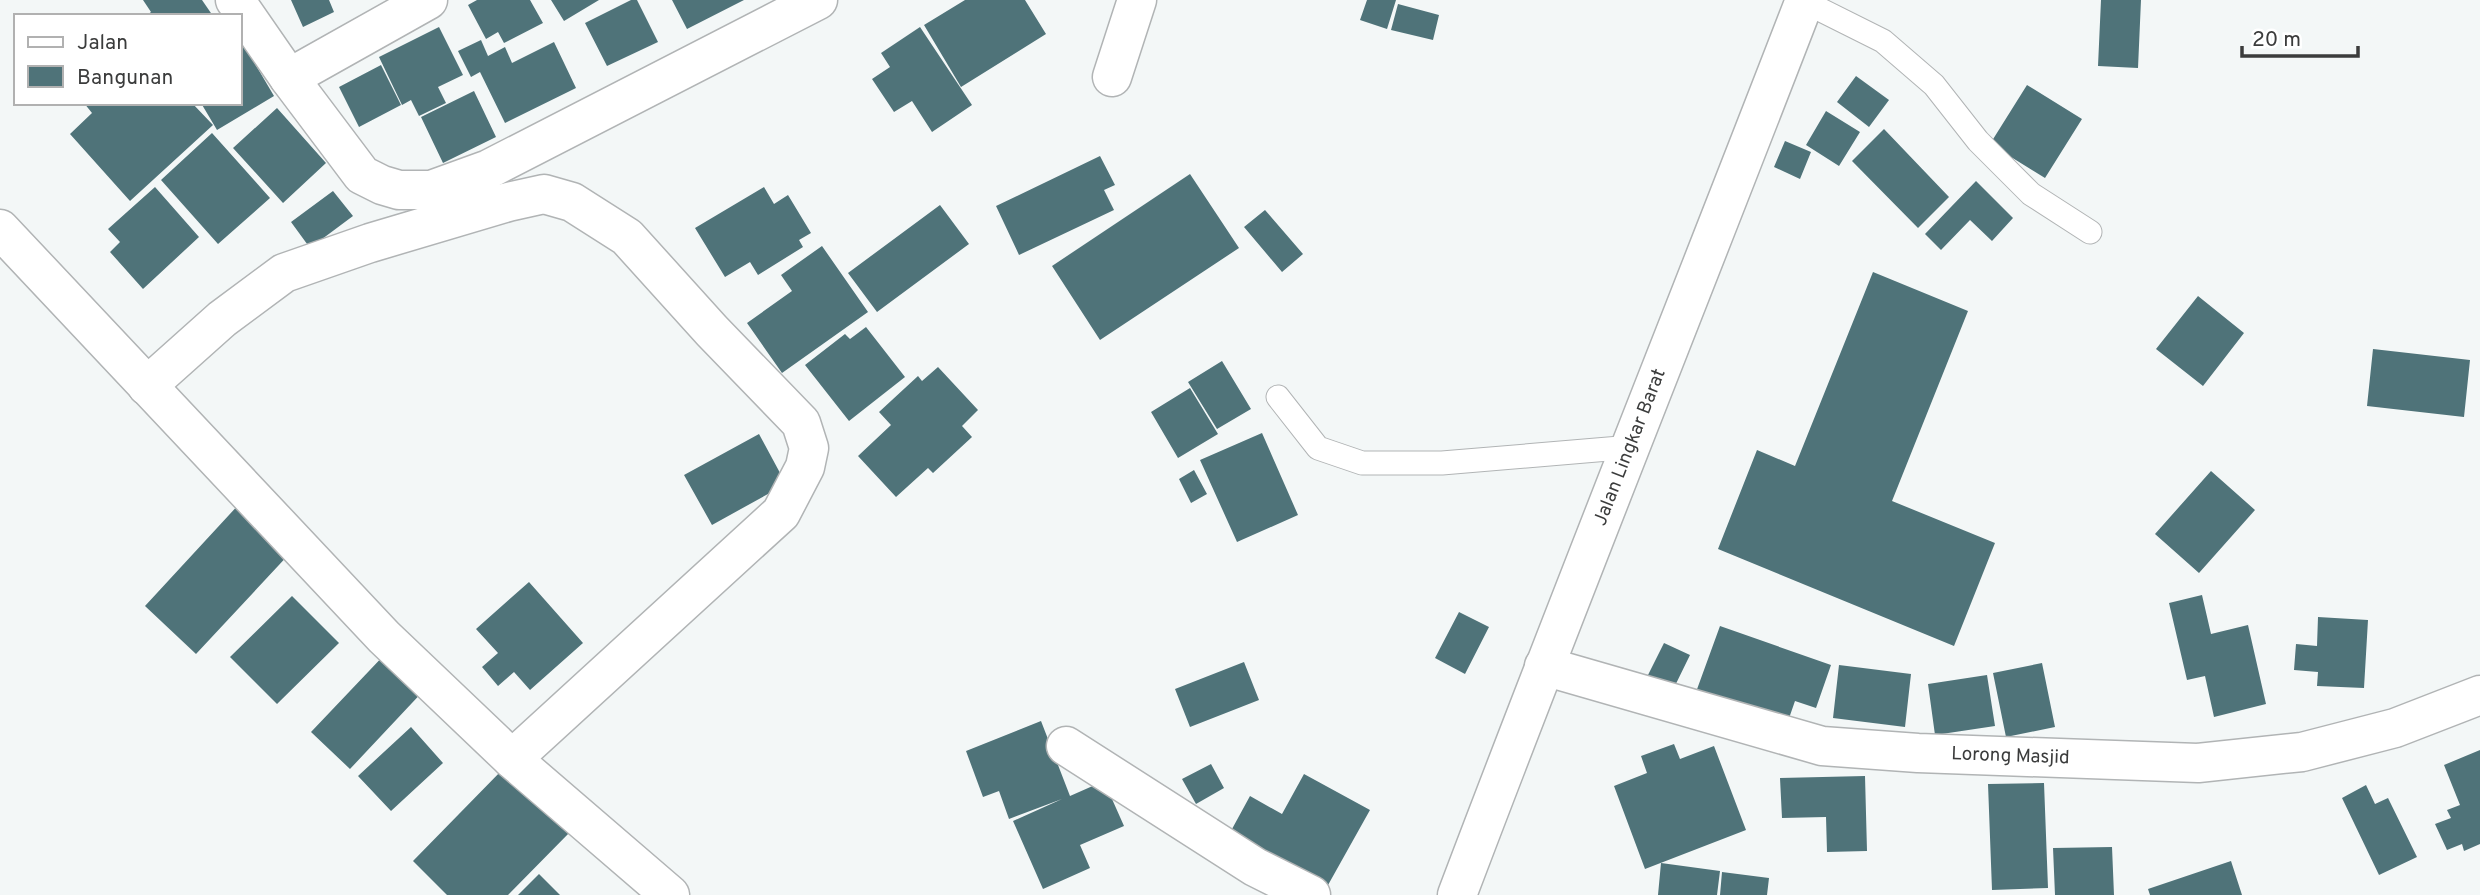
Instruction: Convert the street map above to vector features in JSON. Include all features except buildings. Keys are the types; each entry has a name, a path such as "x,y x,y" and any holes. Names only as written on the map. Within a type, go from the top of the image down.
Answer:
{"main road":[{"path":"235,0 289,78 362,175 399,190 431,190 489,169 818,0"},
{"path":"289,78 428,0"},
{"path":"1112,78 1137,0"},
{"name":"Jalan Lingkar Barat","path":"1457,895 1803,1"},
{"path":"147,386 222,319 284,274 370,243 544,194 572,202 627,237 712,331 801,423 809,448 805,467 781,513 512,760"},
{"path":"0,229 384,636 512,760 670,895"},
{"name":"Lorong Masjid","path":"1544,666 1822,747 2198,763 2302,752 2395,728 2480,695"},
{"path":"1066,746 1255,867 1311,895"}],"lane":[{"path":"1803,1 1883,41 1934,85 1978,141 2031,194 2090,232"},
{"path":"1278,397 1318,448 1362,463 1442,463 1632,447"}]}
